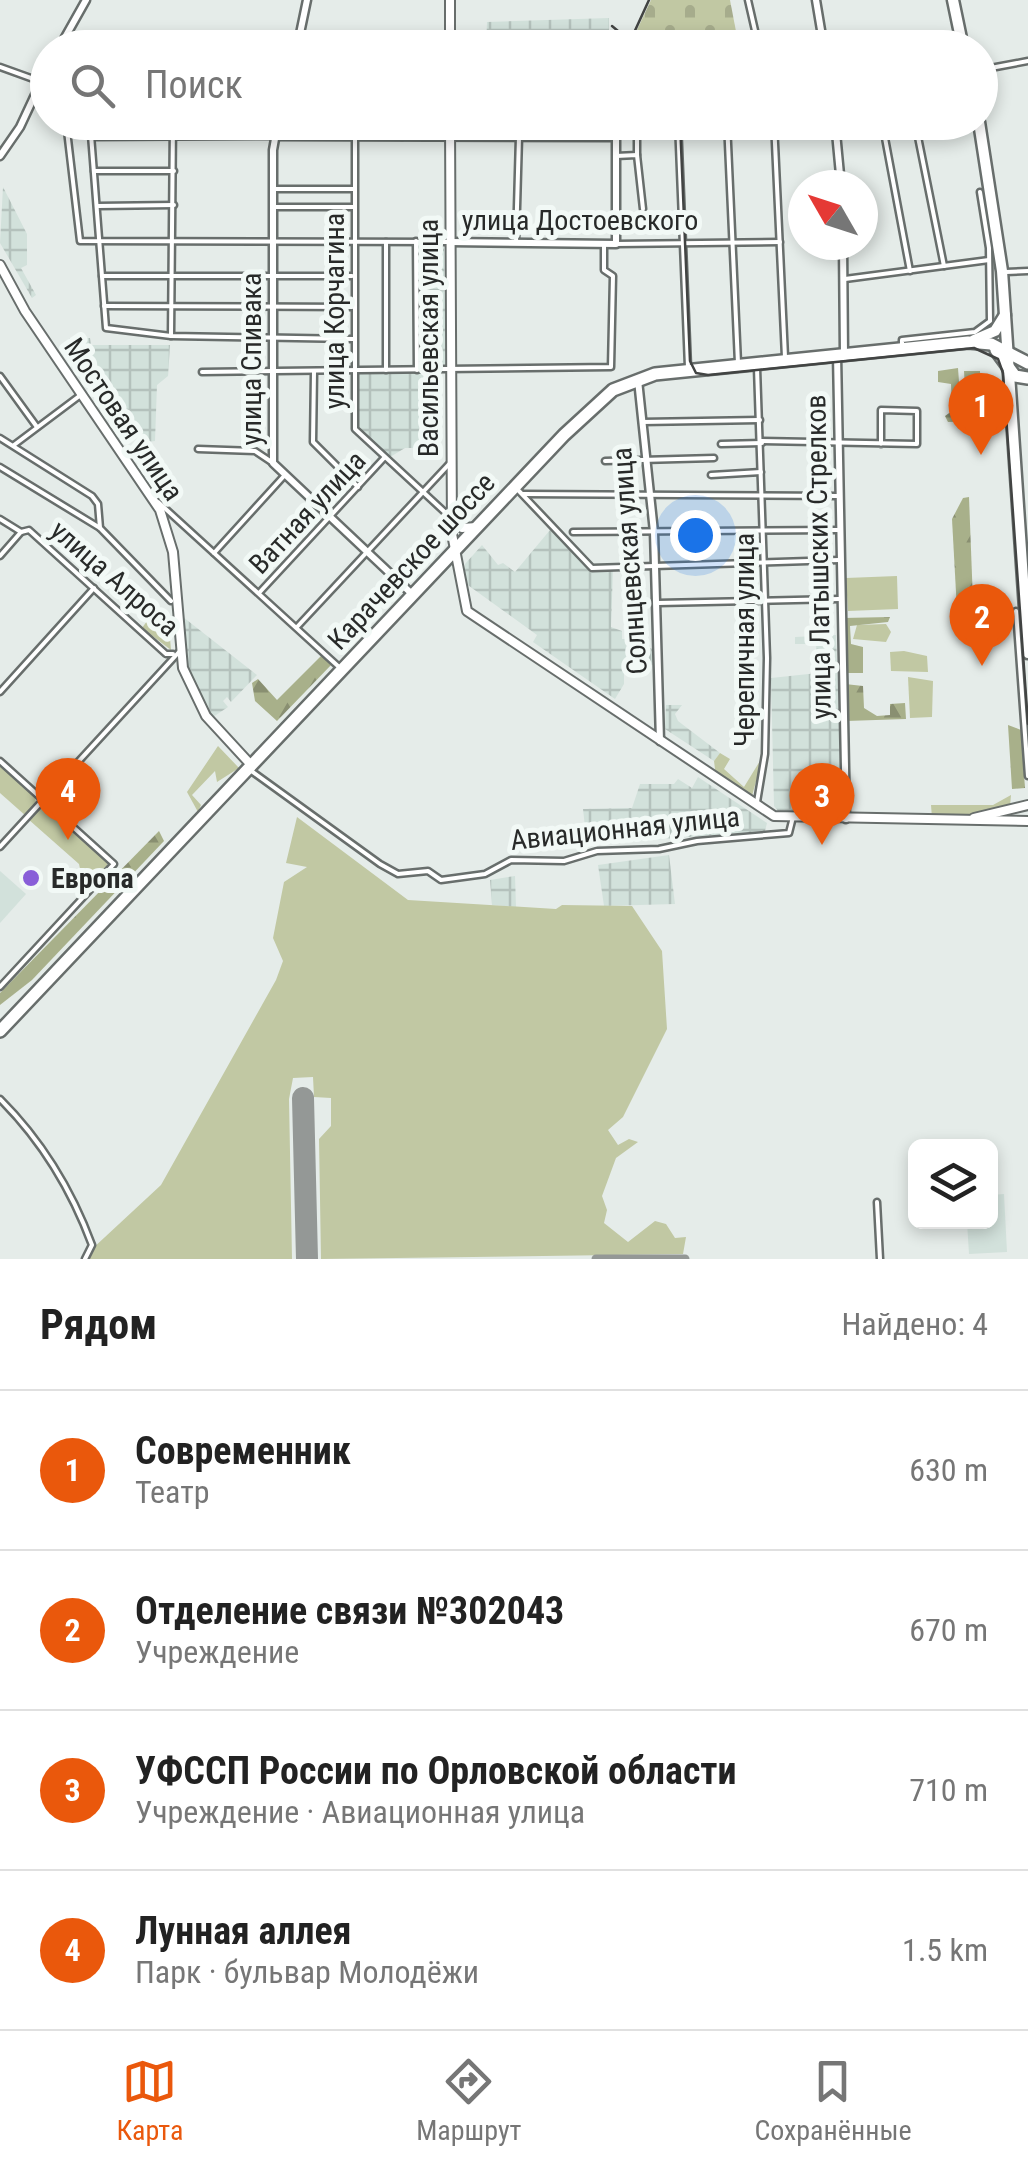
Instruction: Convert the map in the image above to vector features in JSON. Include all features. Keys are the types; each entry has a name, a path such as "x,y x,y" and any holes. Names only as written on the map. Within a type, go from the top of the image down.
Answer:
{"highway":[{"name":"Карачевское шоссе","path":"0,1032 9,1016 518,490 589,409 637,378 968,342"},
{"path":"968,342 994,349 1018,366"}],"main road":[{"path":"450,0 450,30"},
{"path":"955,0 962,30"},
{"name":"Васильевская улица","path":"450,140 454,553"},
{"path":"983,140 994,196 1008,330 1018,366 1028,652"},
{"path":"987,140 998,195 1008,330"},
{"name":"Мостовая улица","path":"0,265 80,395 169,519 177,653"},
{"name":"Мостовая улица","path":"0,273 157,512 169,552 177,653 202,716 250,767"},
{"path":"968,342 995,331 1006,314"},
{"path":"968,342 1008,330"},
{"path":"1018,366 1015,390 1028,590"},
{"path":"451,518 462,528 479,526"},
{"path":"454,553 462,599 471,615 756,807"},
{"name":"Авиационная улица","path":"960,822 1028,804"},
{"name":"Авиационная улица","path":"756,807 774,816 792,818 1028,821"}],"street":[{"path":"69,30 86,0"},
{"path":"301,30 307,0"},
{"path":"748,0 755,30"},
{"path":"816,0 821,30"},
{"path":"998,68 1028,64"},
{"path":"0,67 30,78"},
{"path":"0,156 12,141 30,102"},
{"name":"улица Достоевского","path":"68,140 80,242 780,242"},
{"path":"91,140 106,328 171,336 354,339"},
{"path":"171,336 174,140"},
{"name":"улица Спивака","path":"274,140 273,463 414,596"},
{"name":"улица Корчагина","path":"355,140 355,429 451,518"},
{"path":"516,242 519,140"},
{"path":"616,140 616,244"},
{"path":"637,140 643,209"},
{"path":"679,140 688,371"},
{"path":"728,140 738,366"},
{"path":"775,140 785,360"},
{"path":"837,140 840,170"},
{"path":"885,140 910,271"},
{"path":"919,140 944,266"},
{"path":"616,156 637,155"},
{"path":"94,172 174,171"},
{"path":"274,190 354,188"},
{"path":"903,349 902,340 974,332 986,326 992,313 980,192"},
{"path":"96,206 174,205"},
{"path":"274,207 354,207"},
{"path":"386,242 386,370"},
{"path":"416,242 417,370"},
{"path":"202,372 611,367 613,276 604,270 604,244"},
{"name":"улица Латышских Стрелков","path":"843,260 838,496 846,818"},
{"path":"844,280 989,260"},
{"path":"1006,272 1028,271"},
{"path":"102,276 352,276"},
{"path":"104,306 352,307"},
{"name":"Черепичная улица","path":"756,807 765,754 766,600 757,364"},
{"path":"314,372 313,442 358,487"},
{"path":"0,376 37,427"},
{"name":"Солнцевская улица","path":"637,378 654,532 660,742"},
{"path":"14,446 80,395"},
{"path":"721,444 838,442 881,444 916,444 917,411 882,410 881,444"},
{"path":"642,422 760,420"},
{"path":"0,438 92,496 98,504 100,528"},
{"path":"198,449 255,451 273,463"},
{"name":"Ватная улица","path":"259,593 384,458"},
{"path":"605,461 714,458"},
{"path":"297,627 451,462"},
{"path":"0,467 100,528 172,601"},
{"path":"711,475 763,472"},
{"path":"214,553 284,476"},
{"path":"518,490 650,496 838,496"},
{"path":"518,490 592,568 839,560"},
{"path":"0,519 21,532 0,556"},
{"path":"169,519 214,553 342,670"},
{"name":"улица Алроса","path":"21,532 29,530 166,654 177,653"},
{"path":"573,532 839,530"},
{"path":"0,692 94,588"},
{"path":"658,604 839,599"},
{"path":"1016,610 1028,776"},
{"path":"0,847 177,653"},
{"path":"0,760 114,864 0,987"},
{"name":"Авиационная улица","path":"250,767 380,864 398,874 428,871 441,880 485,874 512,860 564,861 597,852 660,849 697,841 789,833 792,818"},
{"path":"0,1099 34,1138 74,1202 92,1245 85,1259"},
{"path":"877,1202 880,1259"}],"shaded area":[{"path":"609,18 609,30 487,30 487,22"},
{"path":"3,187 27,234 27,265 21,268 36,295 32,298 0,243"},
{"path":"418,246 444,247 446,369 418,369"},
{"path":"70,338 90,338 91,345 170,345 168,376 157,385 155,441 140,443 106,395 85,375 66,342"},
{"path":"355,371 427,372 427,393 419,394 419,448 405,448 390,457 356,429"},
{"path":"550,530 592,570 613,569 611,627 622,631 622,639 631,639 632,645 655,649 655,665 624,666 624,684 615,699 533,642 537,635 465,583 465,564 482,545 498,565 503,563 515,572"},
{"path":"183,617 257,675 231,702 227,697 223,701 228,707 213,717 195,689 183,655 179,620"},
{"path":"836,635 843,809 778,811 774,806 771,678 818,673 816,644 795,644 795,637"},
{"path":"666,705 682,705 675,714 678,721 720,753 714,761 665,729"},
{"path":"698,777 767,823 765,831 587,845 583,809 632,808 640,784 674,784 678,779 692,788"},
{"path":"669,855 675,904 604,906 598,865"},
{"path":"0,871 26,894 0,923"},
{"path":"515,876 516,907 492,905 490,880"},
{"path":"998,1194 1004,1194 1007,1252 969,1254 967,1229 998,1229"}],"green space":[{"path":"651,0 730,0 736,30 637,30"},
{"path":"958,368 961,409 966,407 964,371 980,371 982,421 948,422 945,416 952,411 951,384 938,382 938,371"},
{"path":"969,497 974,628 958,629 952,519 963,498"},
{"path":"897,576 898,609 848,611 846,578"},
{"path":"155,610 161,616 168,614 171,650 142,628"},
{"path":"890,617 888,622 850,626 851,644 863,647 863,673 845,673 843,618"},
{"path":"886,624 891,632 886,642 853,639 857,625"},
{"path":"890,652 927,656 928,672 891,671"},
{"path":"323,654 333,663 277,721 255,701 252,683 258,679 277,700"},
{"path":"908,677 933,681 932,717 910,718"},
{"path":"845,684 863,686 864,708 877,716 890,715 890,704 905,703 906,719 846,721"},
{"path":"1008,725 1021,730 1025,788 1012,789"},
{"path":"218,746 239,768 217,782 215,771 192,795 201,805 198,812 187,792"},
{"path":"720,753 730,759 724,769 744,787 763,756 752,796 716,777 714,761"},
{"path":"0,764 35,796 36,804 26,816 0,793"},
{"path":"1011,795 1010,807 960,818 932,818 931,805 993,805"},
{"path":"41,805 107,861 108,868 92,886 83,883 79,864 28,819"},
{"path":"297,817 408,900 556,909 562,905 632,906 662,951 667,1029 623,1117 608,1130 618,1145 629,1139 638,1142 616,1158 602,1196 607,1210 604,1223 628,1242 655,1221 666,1224 675,1238 686,1237 683,1254 321,1259 319,1139 331,1126 331,1098 314,1097 313,1077 293,1078 289,1099 292,1259 87,1259 91,1250 161,1185 276,980 283,961 273,938 284,882 307,867 286,863"},
{"path":"159,831 164,841 32,980 0,1005 0,993"}],"taxiway":[{"path":"596,1259 685,1259"}],"runway":[{"path":"303,1098 307,1259"}],"tram line":[{"path":"635,30 649,0"},
{"path":"612,26 617,30"},
{"path":"681,140 690,361 696,373 708,375 974,348 998,359 1003,373 1028,724"}],"place":[{"name":"Современник","path":"981,455"},
{"name":"Отделение связи №302043","path":"982,666"},
{"name":"Лунная аллея","path":"68,840"},
{"name":"УФССП России по Орловской области","path":"822,845"},
{"name":"Европа","path":"31,878"}]}
